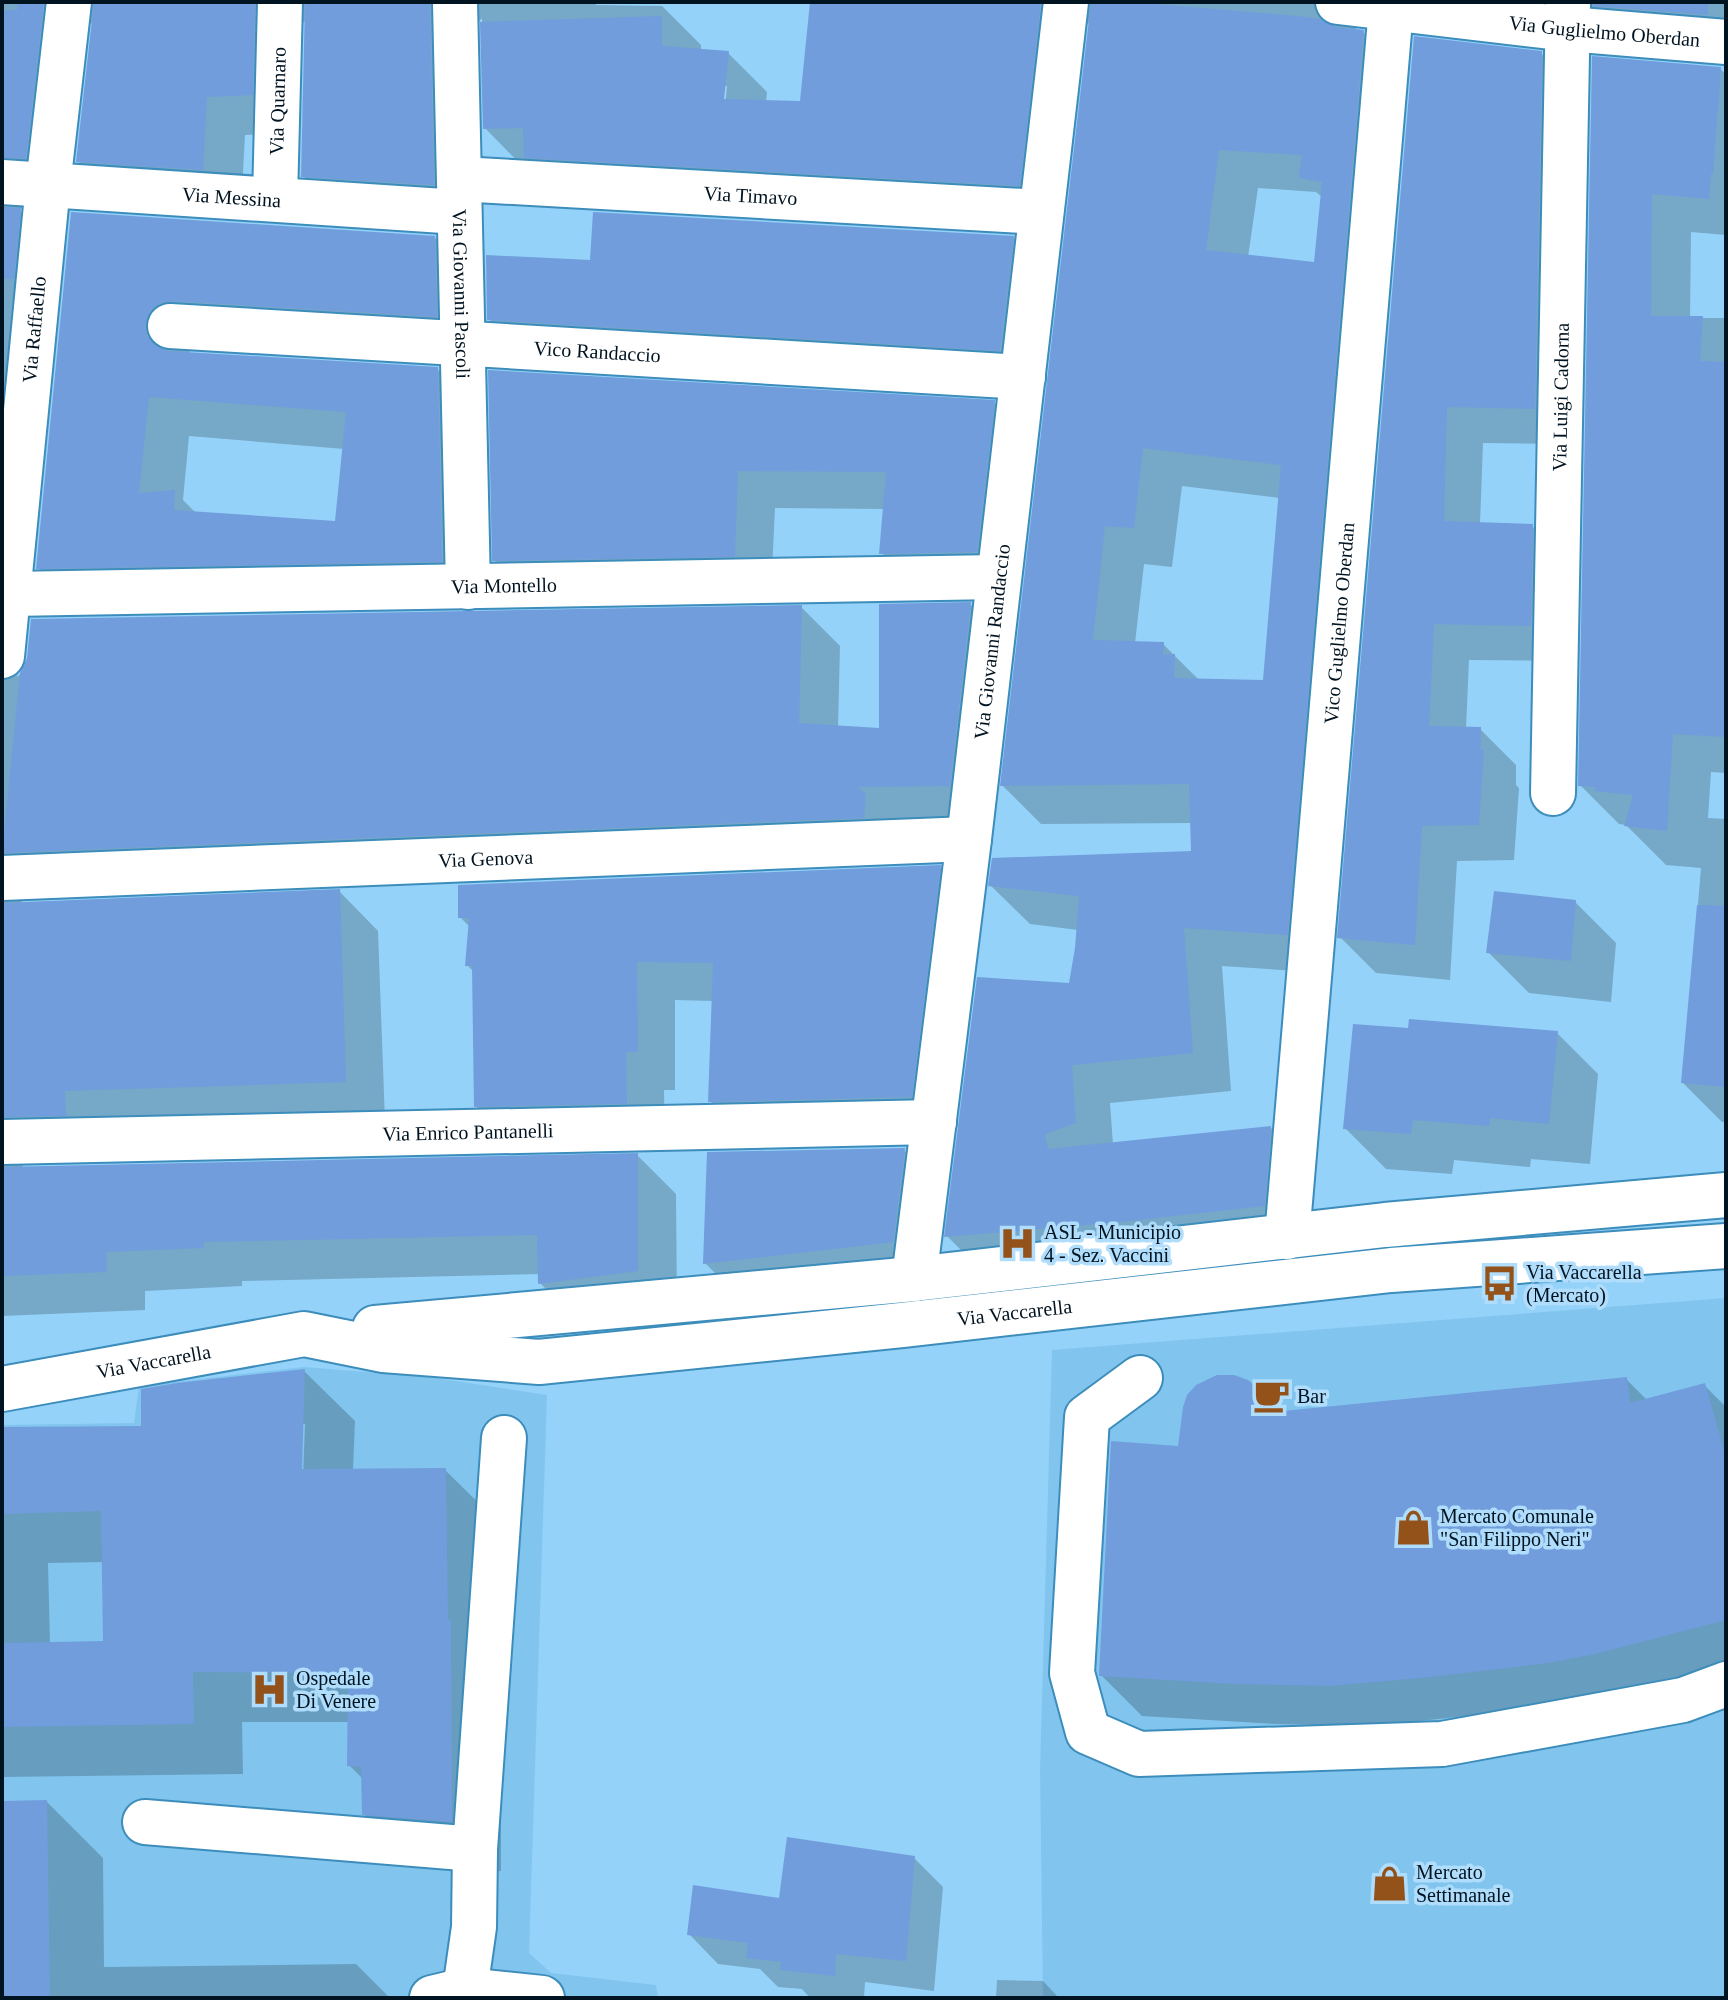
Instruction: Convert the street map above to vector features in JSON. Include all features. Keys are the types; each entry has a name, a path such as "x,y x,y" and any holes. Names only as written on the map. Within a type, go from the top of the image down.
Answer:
{"street":[{"name":"Via Raffaello","path":"2,656 10,594 12,463 69,2"},
{"name":"Via Quarnaro","path":"275,199 280,2"},
{"name":"Via Giovanni Pascoli","path":"455,2 468,587"},
{"name":"Via Giovanni Randaccio","path":"914,1279 969,839 1066,2"},
{"name":"Via Guglielmo Oberdan","path":"1338,2 1391,8 1568,16 1726,42"},
{"name":"Vico Guglielmo Oberdan","path":"1287,1237 1391,8"},
{"name":"Via Luigi Cadorna","path":"1553,793 1568,16"},
{"name":"Via Messina","path":"2,182 275,199 459,196"},
{"name":"Via Timavo","path":"459,196 1041,212"},
{"name":"Vico Randaccio","path":"170,326 1023,377"},
{"name":"Via Montello","path":"10,594 998,577"},
{"name":"Via Genova","path":"2,878 969,839"},
{"name":"Via Enrico Pantanelli","path":"2,1142 934,1122"},
{"name":"Via Vaccarella","path":"2,1389 304,1334 914,1279 1385,1225 1726,1195"},
{"name":"Via Vaccarella","path":"304,1334 383,1350 539,1362 1391,1270 1726,1246"},
{"path":"1140,1378 1087,1417 1072,1673 1088,1732 1139,1754 1442,1744 1683,1700 1726,1684"},
{"path":"504,1438 475,1849 474,1927 448,1994 542,1998"},
{"path":"145,1822 475,1849"}],"shaded area":[{"path":"1726,1298 1726,1998 1043,1998 1040,1769 1052,1350"},
{"name":"Ospedale Di Venere","path":"304,1367 429,1377 547,1395 529,1953 551,1973 656,1985 658,1998 2,1998 2,1425 134,1423 139,1386"}],"building":[{"path":"18,2 44,2 26,159 2,157 2,10 17,10"},
{"path":"94,2 255,2 253,95 207,97 203,170 76,162"},
{"path":"305,2 430,2 434,185 301,177"},
{"path":"810,2 1041,2 1020,186 524,158 523,128 483,129 480,22 662,16 662,46 729,51 724,99 800,101"},
{"path":"1091,2 1133,2 1296,16 1321,19 1335,27 1364,30 1288,935 1184,928 1193,1053 1072,1065 1076,1123 1045,1134 1048,1149 1271,1126 1265,1206 944,1237 977,977 1069,983 1075,948 1079,896 988,886 992,858 1191,851 1189,784 1000,786","holes":["1219,150 1302,155 1299,178 1322,182 1314,262 1206,250","1143,448 1281,465 1263,680 1174,678 1175,654 1163,655 1164,642 1093,640 1105,526 1134,528"]},
{"path":"1593,2 1708,2 1708,15 1593,6"},
{"path":"1414,36 1542,51 1535,409 1447,407 1444,521 1533,524 1531,626 1434,624 1429,726 1481,727 1481,750 1484,750 1479,825 1422,826 1415,945 1337,938"},
{"path":"1592,56 1721,67 1709,199 1652,194 1651,316 1703,316 1700,361 1726,362 1726,737 1673,734 1667,831 1624,826 1633,795 1578,786"},
{"path":"2,207 21,208 14,279 2,278"},
{"path":"71,212 435,236 437,317 172,301 160,303 150,312 145,325 147,336 156,346 168,351 438,367 442,562 36,569","holes":["149,397 346,412 335,521 174,510 175,490 139,493"]},
{"path":"593,212 1014,236 1000,351 487,320 486,255 590,260"},
{"path":"488,370 995,400 977,552 879,554 886,472 738,471 735,557 492,561"},
{"path":"971,602 950,786 858,787 866,794 864,818 2,853 20,673 27,658 31,619 802,605 799,723 879,728 879,604"},
{"path":"941,865 912,1097 708,1102 713,963 637,962 638,1052 626,1052 627,1104 474,1107 472,966 465,966 469,918 458,918 458,885"},
{"path":"340,889 346,1082 65,1091 66,1116 2,1117 2,903"},
{"path":"1494,891 1576,900 1571,961 1486,953"},
{"path":"1697,905 1726,906 1726,1087 1681,1083"},
{"path":"1409,1019 1558,1031 1549,1124 1490,1118 1490,1126 1413,1120 1411,1134 1343,1129 1353,1024 1408,1028"},
{"path":"905,1148 893,1242 703,1264 707,1152"},
{"path":"638,1153 638,1271 538,1284 537,1235 204,1242 204,1248 106,1252 107,1272 2,1276 2,1167"},
{"path":"305,1369 302,1469 446,1468 448,1620 451,1620 452,1822 362,1815 361,1767 347,1766 348,1673 193,1672 194,1724 2,1727 2,1643 103,1641 101,1511 2,1514 2,1427 141,1426 141,1389"},
{"name":"Mercato Comunale \"San Filippo Neri\"","path":"1217,1375 1234,1375 1248,1380 1273,1412 1627,1377 1630,1403 1705,1383 1726,1457 1726,1620 1595,1654 1431,1677 1330,1686 1099,1676 1111,1441 1178,1446 1187,1395 1196,1385"},
{"path":"47,1800 50,1998 2,1998 2,1801"},
{"path":"787,1837 915,1856 906,1961 836,1954 835,1976 780,1970 781,1962 746,1958 748,1943 687,1935 693,1885 779,1898"}],"place":[{"name":"ASL - Municipio 4 - Sez. Vaccini","path":"1018,1243"},
{"name":"Via Vaccarella (Mercato)","path":"1500,1284"},
{"name":"Bar","path":"1271,1396"},
{"name":"Mercato Comunale \"San Filippo Neri\"","path":"1414,1527"},
{"name":"Ospedale Di Venere","path":"270,1689"},
{"name":"Mercato Settimanale","path":"1390,1883"}]}
